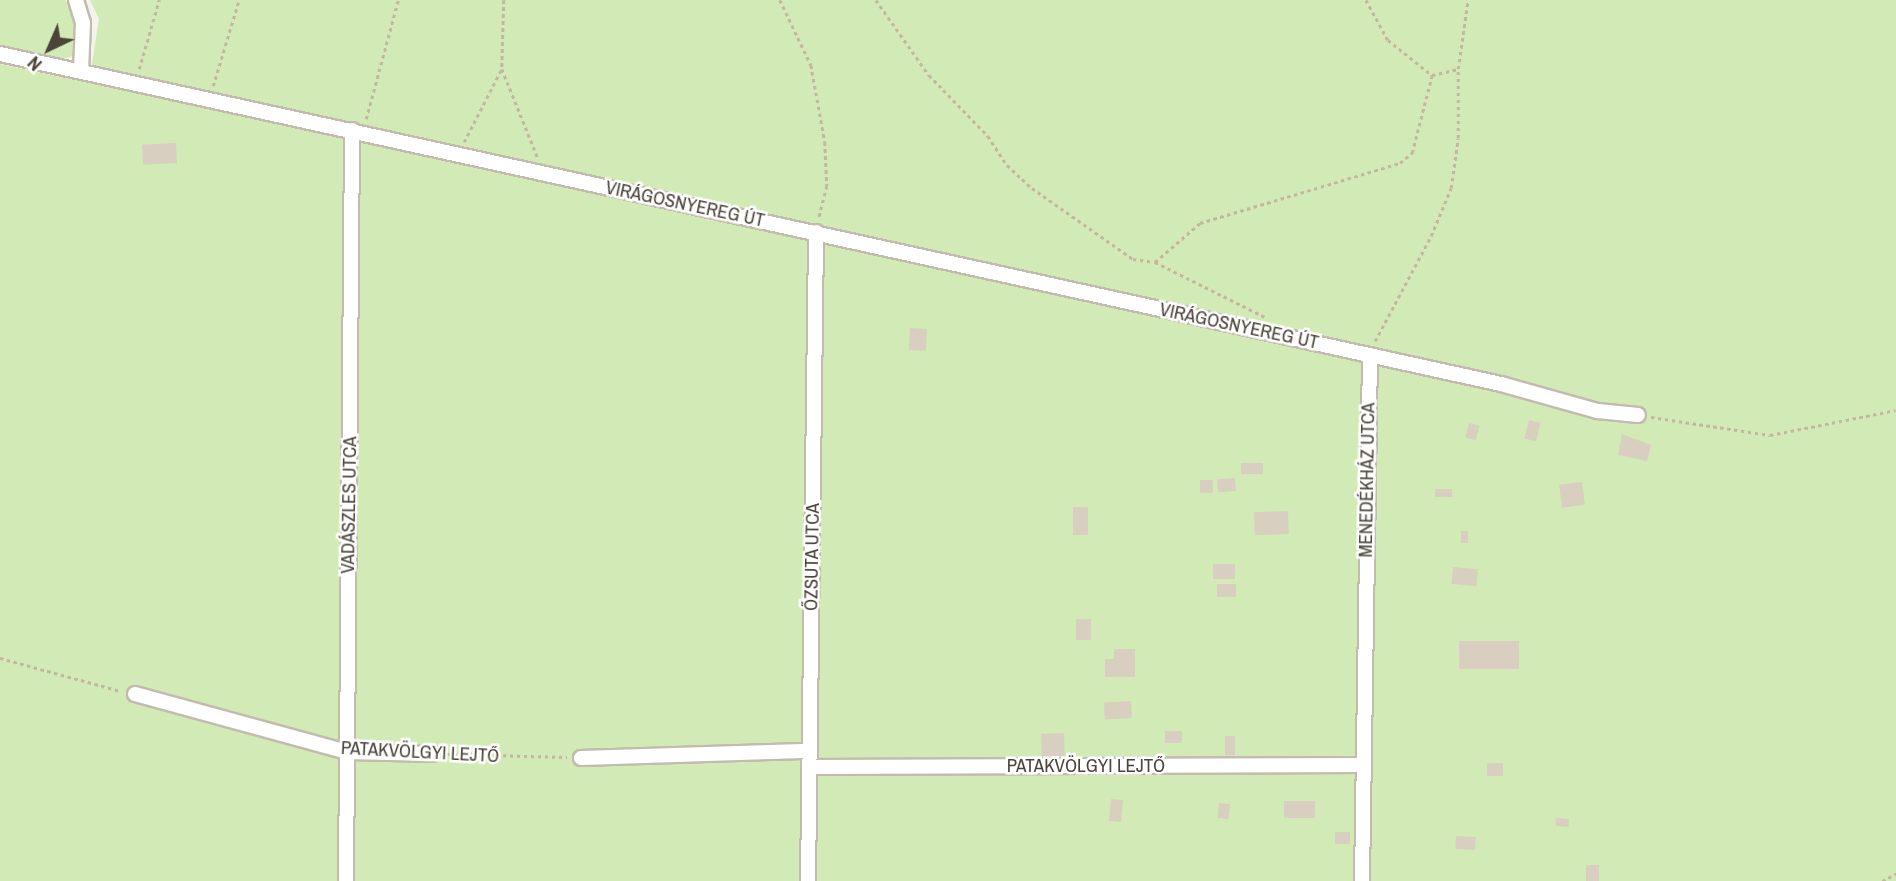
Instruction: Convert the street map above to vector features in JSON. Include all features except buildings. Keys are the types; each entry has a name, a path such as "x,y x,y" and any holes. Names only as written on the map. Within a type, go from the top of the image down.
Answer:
{"street":[{"path":"76,0 83,23 81,71"},
{"name":"VIRÁGOSNYEREG ÚT","path":"0,54 1370,355"},
{"name":"VADÁSZLES UTCA","path":"346,881 358,131"},
{"name":"ŐZSUTA UTCA","path":"808,881 816,232"},
{"path":"1370,355 1598,411 1638,415"},
{"name":"MENEDÉKHÁZ UTCA","path":"1362,881 1370,355"},
{"name":"PATAKVÖLGYI LEJTŐ","path":"135,694 347,751 432,754"},
{"path":"581,758 810,751"},
{"name":"PATAKVÖLGYI LEJTŐ","path":"809,767 1363,765"}],"path":[{"path":"135,82 159,0"},
{"path":"209,99 239,0"},
{"path":"358,131 398,0"},
{"path":"504,0 502,69 544,173"},
{"path":"780,0 811,65 825,142 827,186 816,232"},
{"path":"876,0 929,75 988,136 1007,165 1133,259 1155,262 1265,315 1280,335"},
{"path":"1366,0 1388,40 1432,75"},
{"path":"1370,355 1431,236 1451,188 1458,138 1458,69 1468,0"},
{"path":"458,154 502,69"},
{"path":"1432,75 1458,69"},
{"path":"1155,262 1200,223 1400,163 1412,153 1432,75"},
{"path":"1638,415 1770,435 1896,410"},
{"path":"0,658 135,694"},
{"name":"PATAKVÖLGYI LEJTŐ","path":"432,754 581,758"},
{"path":"1882,881 1896,874"}],"green space":[{"path":"0,0 66,0 79,33 76,55 60,60 0,49"},
{"path":"90,0 1896,0 1896,881 0,881 0,64 89,83 99,19"}]}
